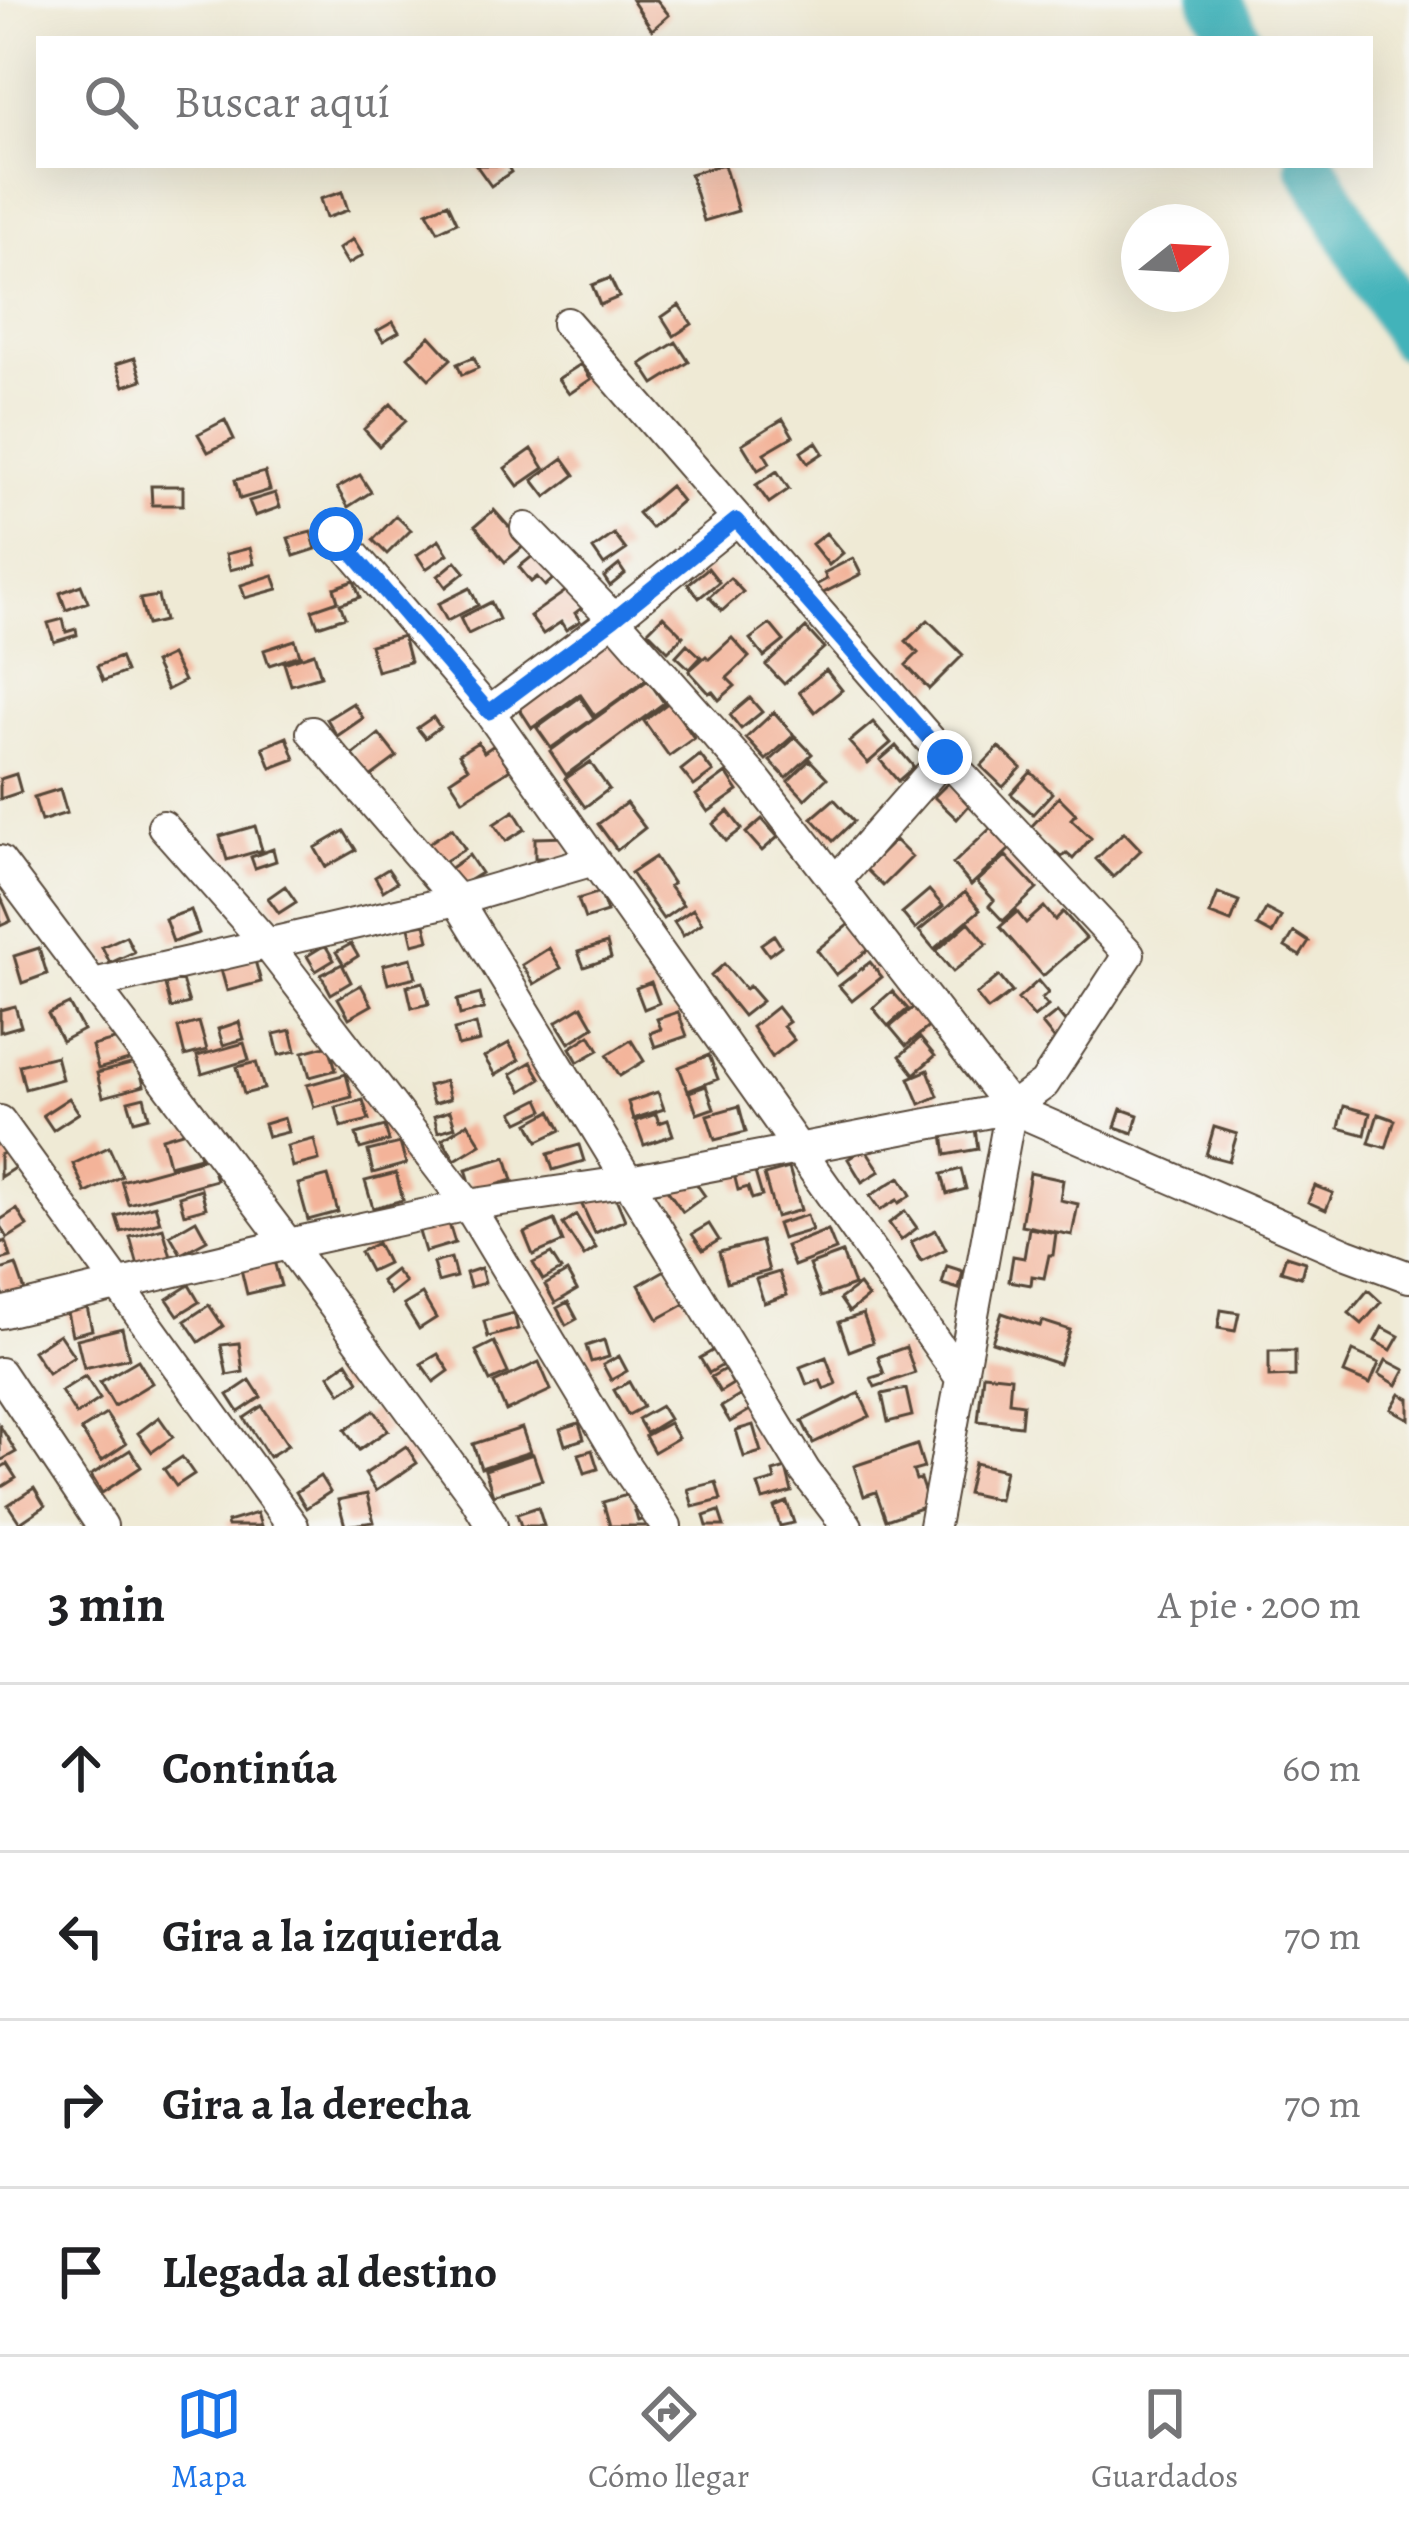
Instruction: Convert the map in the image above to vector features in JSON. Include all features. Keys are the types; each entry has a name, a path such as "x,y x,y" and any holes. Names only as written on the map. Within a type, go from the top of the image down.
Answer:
{"street":[{"path":"0,1313 469,1205 630,1181 1011,1108 1044,1084 1129,953 945,757 567,323"},
{"path":"489,712 736,520"},
{"path":"526,528 614,619 756,780 1011,1108 1347,1254 1409,1276"},
{"path":"336,534 489,712 962,1378"},
{"path":"312,732 457,900 805,1472 847,1526"},
{"path":"835,882 945,757"},
{"path":"163,826 267,944 469,1205 666,1526"},
{"path":"93,984 457,900 594,860"},
{"path":"0,861 289,1244 492,1526"},
{"path":"934,1526 1011,1108"},
{"path":"0,1121 293,1526"},
{"path":"0,1373 102,1526"}],"building":[{"path":"632,0 657,0 669,15 652,30"},
{"path":"478,168 509,168 511,172 491,186"},
{"path":"725,168 738,211 704,221 690,174"},
{"path":"342,192 348,210 326,218 320,199"},
{"path":"448,203 457,222 438,231 427,212"},
{"path":"353,239 363,255 348,264 339,249"},
{"path":"610,278 619,297 600,305 592,285"},
{"path":"679,305 692,324 674,336 662,317"},
{"path":"393,322 399,332 383,341 377,331"},
{"path":"430,336 451,359 429,379 408,357"},
{"path":"676,342 689,362 654,384 641,364"},
{"path":"474,357 478,368 462,375 457,364"},
{"path":"135,358 142,380 124,386 116,364"},
{"path":"581,364 591,379 569,394 558,379"},
{"path":"391,404 406,421 379,446 364,429"},
{"path":"783,419 793,436 764,453 770,463 758,470 742,444"},
{"path":"225,420 234,439 208,452 198,434"},
{"path":"816,442 823,453 808,463 801,452"},
{"path":"532,449 544,468 518,486 505,468"},
{"path":"563,458 575,475 546,497 533,480"},
{"path":"777,471 789,489 769,503 756,485"},
{"path":"265,472 270,490 240,499 235,480"},
{"path":"360,475 371,492 348,507 337,488"},
{"path":"151,486 183,486 183,505 152,505"},
{"path":"670,486 682,501 651,528 638,513"},
{"path":"275,493 280,507 255,516 249,501"},
{"path":"494,510 525,545 505,562 475,526"},
{"path":"396,516 411,530 387,554 373,540"},
{"path":"311,532 316,549 294,556 288,538"},
{"path":"826,533 843,553 829,565 812,544"},
{"path":"614,534 626,550 604,565 593,549"},
{"path":"439,540 448,554 426,569 417,555"},
{"path":"250,548 254,564 230,570 226,554"},
{"path":"535,554 555,577 545,586 537,577 531,582 519,567"},
{"path":"853,558 861,574 821,594 816,585 827,579 824,573"},
{"path":"456,561 465,572 446,587 438,576"},
{"path":"619,565 625,574 610,586 604,577"},
{"path":"708,568 719,582 699,598 688,584"},
{"path":"273,575 278,589 245,598 241,585"},
{"path":"730,578 743,592 722,611 709,597"},
{"path":"354,581 360,597 340,604 345,617 318,626 312,610 338,601 334,588"},
{"path":"81,585 88,602 66,610 60,593"},
{"path":"470,588 478,605 447,621 438,604"},
{"path":"570,588 583,607 575,613 580,621 566,630 561,622 543,634 530,616"},
{"path":"158,596 164,621 147,625 140,599"},
{"path":"491,602 499,619 468,634 460,618"},
{"path":"663,616 683,636 668,651 648,631"},
{"path":"63,619 66,632 76,629 77,635 54,642 48,623"},
{"path":"928,620 963,655 929,689 906,665 918,653 906,641"},
{"path":"770,624 784,641 764,657 750,639"},
{"path":"806,628 824,648 784,684 766,665"},
{"path":"615,635 647,679 595,716 580,694 532,728 517,705"},
{"path":"403,636 410,662 377,671 370,645"},
{"path":"732,638 749,657 727,678 735,686 719,700 689,671"},
{"path":"295,640 300,655 269,665 264,650"},
{"path":"687,644 701,657 690,669 676,656"},
{"path":"314,653 321,676 291,685 284,663"},
{"path":"171,655 184,681 167,690 154,663"},
{"path":"120,657 126,672 103,681 97,666"},
{"path":"826,670 842,690 815,712 799,692"},
{"path":"648,680 664,703 566,775 550,751"},
{"path":"580,697 594,718 551,748 537,728"},
{"path":"750,698 762,712 741,729 730,715"},
{"path":"669,702 694,738 669,756 644,721"},
{"path":"353,703 363,718 337,736 327,719"},
{"path":"774,712 794,735 766,760 746,738"},
{"path":"433,717 440,727 425,738 417,728"},
{"path":"873,722 891,743 868,763 849,742"},
{"path":"379,734 397,757 370,777 353,755"},
{"path":"287,737 295,759 271,768 263,747"},
{"path":"796,737 812,754 786,778 770,761"},
{"path":"478,742 484,752 494,745 510,769 463,800 450,780 468,768 459,754"},
{"path":"896,746 914,767 898,781 880,760"},
{"path":"999,747 1021,768 1003,787 981,766"},
{"path":"700,755 713,772 694,786 681,770"},
{"path":"810,760 827,778 805,799 788,781"},
{"path":"590,762 609,789 585,807 565,779"},
{"path":"1031,772 1052,793 1033,814 1011,794"},
{"path":"726,773 738,791 708,812 696,795"},
{"path":"16,774 21,792 0,799 0,779"},
{"path":"949,782 971,803 957,819 934,797"},
{"path":"60,789 67,813 41,821 34,797"},
{"path":"1059,797 1076,814 1071,819 1091,838 1073,859 1066,853 1062,857 1030,828"},
{"path":"834,799 854,821 833,841 812,818"},
{"path":"626,803 645,828 617,850 598,824"},
{"path":"514,811 525,829 506,841 494,824"},
{"path":"728,811 742,829 726,841 713,824"},
{"path":"762,819 778,837 762,851 746,833"},
{"path":"255,826 262,850 227,860 220,836"},
{"path":"452,828 465,849 439,865 426,845"},
{"path":"991,828 1010,849 971,885 953,864"},
{"path":"344,831 356,850 326,867 315,848"},
{"path":"1124,832 1141,850 1113,877 1096,859"},
{"path":"568,837 568,858 535,858 535,838"},
{"path":"895,840 912,857 883,886 866,869"},
{"path":"273,849 276,861 255,868 251,857"},
{"path":"469,855 481,873 460,886 449,869"},
{"path":"1006,856 1037,889 1003,921 989,906 994,900 977,882"},
{"path":"655,857 683,905 663,919 631,873"},
{"path":"388,869 397,882 383,891 375,877"},
{"path":"285,886 296,902 279,913 268,898"},
{"path":"929,890 943,906 915,929 902,913"},
{"path":"600,892 607,912 585,919 578,899"},
{"path":"965,892 980,910 934,949 919,931"},
{"path":"1218,893 1239,901 1231,922 1210,914"},
{"path":"0,895 11,921 0,926"},
{"path":"1044,907 1055,920 1063,912 1086,938 1043,976 1000,927 1017,912 1026,923"},
{"path":"693,909 702,923 683,936 674,922"},
{"path":"1266,909 1281,917 1272,934 1257,926"},
{"path":"191,910 199,933 173,942 165,919"},
{"path":"969,922 987,944 953,972 936,951"},
{"path":"425,924 429,940 413,944 409,927"},
{"path":"849,924 869,949 836,975 817,950"},
{"path":"1294,932 1309,942 1300,956 1285,947"},
{"path":"774,935 781,946 769,955 761,944"},
{"path":"126,936 134,952 110,963 102,947"},
{"path":"607,943 611,958 584,967 578,952"},
{"path":"351,944 358,956 344,965 336,952"},
{"path":"325,945 334,960 316,971 307,956"},
{"path":"39,948 47,974 22,983 14,956"},
{"path":"549,948 561,968 534,984 522,965"},
{"path":"254,957 261,982 227,991 220,966"},
{"path":"411,958 416,977 388,984 383,965"},
{"path":"870,962 882,977 852,1001 839,986"},
{"path":"342,964 351,982 331,994 321,975"},
{"path":"724,964 762,1001 743,1016 711,976"},
{"path":"999,976 1012,992 988,1010 976,995"},
{"path":"182,980 189,1003 171,1008 165,984"},
{"path":"1038,981 1048,993 1042,999 1048,1006 1034,1017 1018,999"},
{"path":"423,982 429,1004 412,1008 407,986"},
{"path":"651,982 659,1003 644,1009 636,988"},
{"path":"361,985 372,1005 349,1018 338,998"},
{"path":"892,991 908,1009 888,1026 873,1008"},
{"path":"480,994 484,1009 460,1015 457,1000"},
{"path":"69,1004 83,1030 62,1041 48,1014"},
{"path":"916,1005 932,1024 906,1046 890,1027"},
{"path":"15,1006 21,1026 0,1032 0,1010"},
{"path":"582,1006 594,1027 569,1043 556,1022"},
{"path":"777,1007 789,1022 783,1026 794,1040 772,1057 752,1027"},
{"path":"678,1012 687,1036 655,1047 650,1033 661,1029 657,1019"},
{"path":"1057,1012 1069,1027 1054,1039 1042,1024"},
{"path":"199,1022 207,1050 185,1056 178,1028"},
{"path":"239,1022 244,1039 223,1045 218,1029"},
{"path":"476,1024 480,1041 458,1046 454,1030"},
{"path":"291,1030 296,1051 279,1055 274,1034"},
{"path":"590,1035 599,1050 578,1062 570,1048"},
{"path":"122,1038 129,1060 98,1069 92,1046"},
{"path":"920,1038 935,1056 914,1074 900,1056"},
{"path":"631,1040 644,1061 620,1076 607,1055"},
{"path":"244,1043 249,1060 202,1074 197,1056"},
{"path":"509,1043 519,1060 495,1075 484,1057"},
{"path":"329,1045 336,1070 310,1077 303,1052"},
{"path":"709,1055 718,1079 688,1091 679,1067"},
{"path":"56,1056 62,1079 25,1089 19,1065"},
{"path":"138,1062 144,1086 103,1097 97,1073"},
{"path":"256,1062 264,1089 244,1094 237,1067"},
{"path":"531,1062 541,1079 522,1091 511,1074"},
{"path":"928,1070 938,1096 920,1104 909,1078"},
{"path":"346,1074 352,1097 314,1107 307,1085"},
{"path":"445,1081 450,1099 433,1104 428,1086"},
{"path":"706,1086 714,1108 697,1114 689,1092"},
{"path":"658,1092 664,1109 633,1119 628,1102"},
{"path":"144,1097 149,1117 134,1121 128,1101"},
{"path":"69,1098 79,1113 53,1130 43,1115"},
{"path":"539,1099 544,1110 519,1122 513,1112"},
{"path":"363,1100 369,1120 341,1127 336,1107"},
{"path":"739,1106 746,1132 715,1140 707,1115"},
{"path":"1344,1106 1370,1113 1365,1135 1339,1128"},
{"path":"1121,1109 1138,1115 1133,1133 1115,1127"},
{"path":"450,1111 455,1127 438,1132 434,1116"},
{"path":"551,1111 561,1130 538,1141 529,1123"},
{"path":"656,1114 659,1123 668,1120 673,1135 644,1145 635,1121"},
{"path":"1378,1114 1395,1120 1386,1148 1369,1143"},
{"path":"284,1118 288,1132 268,1137 264,1124"},
{"path":"468,1123 481,1144 455,1160 442,1139"},
{"path":"385,1126 389,1141 360,1149 356,1134"},
{"path":"1214,1127 1237,1134 1229,1161 1206,1155"},
{"path":"192,1129 200,1157 169,1165 162,1138"},
{"path":"975,1129 978,1149 946,1155 943,1134"},
{"path":"314,1139 319,1160 292,1167 287,1146"},
{"path":"400,1143 406,1164 373,1173 368,1151"},
{"path":"579,1145 584,1161 553,1170 548,1154"},
{"path":"109,1147 122,1176 86,1193 73,1164"},
{"path":"865,1148 880,1171 862,1182 848,1159"},
{"path":"6,1152 16,1167 0,1177 0,1155"},
{"path":"209,1157 216,1180 128,1204 121,1181"},
{"path":"506,1157 513,1180 473,1192 466,1169"},
{"path":"789,1168 801,1210 776,1217 764,1175"},
{"path":"754,1169 762,1196 752,1199 748,1187 738,1190 734,1174"},
{"path":"961,1169 966,1189 947,1194 942,1174"},
{"path":"688,1172 705,1196 683,1212 666,1188"},
{"path":"396,1173 403,1200 373,1208 365,1181"},
{"path":"1030,1173 1063,1180 1060,1200 1078,1204 1072,1235 1021,1225"},
{"path":"328,1176 338,1212 308,1220 298,1184"},
{"path":"900,1177 911,1195 880,1210 870,1196"},
{"path":"1315,1186 1333,1193 1326,1210 1308,1202"},
{"path":"201,1189 206,1208 184,1214 179,1196"},
{"path":"613,1191 625,1220 595,1233 582,1205"},
{"path":"155,1205 160,1222 121,1232 116,1216"},
{"path":"17,1209 27,1226 8,1238 0,1220"},
{"path":"905,1211 917,1228 901,1240 889,1223"},
{"path":"576,1215 596,1248 584,1256 563,1224"},
{"path":"807,1215 812,1230 782,1239 777,1224"},
{"path":"447,1217 455,1243 425,1252 417,1225"},
{"path":"196,1220 207,1240 181,1254 170,1235"},
{"path":"554,1220 563,1242 533,1255 524,1233"},
{"path":"709,1224 719,1240 703,1250 692,1234"},
{"path":"163,1228 171,1257 138,1266 130,1237"},
{"path":"1029,1228 1056,1233 1044,1278 1032,1276 1031,1285 1009,1281 1013,1256 1024,1258"},
{"path":"828,1230 836,1250 794,1266 786,1246"},
{"path":"936,1230 946,1249 921,1261 911,1242"},
{"path":"6,1241 11,1257 0,1260 0,1243"},
{"path":"761,1241 769,1271 727,1282 719,1252"},
{"path":"377,1243 387,1263 370,1271 360,1252"},
{"path":"842,1253 854,1285 821,1297 809,1265"},
{"path":"551,1254 561,1270 543,1280 533,1263"},
{"path":"1286,1256 1305,1262 1301,1277 1281,1271"},
{"path":"451,1258 456,1277 438,1282 433,1263"},
{"path":"274,1261 281,1286 247,1294 241,1269"},
{"path":"16,1265 25,1291 4,1298 0,1270"},
{"path":"947,1266 963,1271 959,1289 942,1284"},
{"path":"481,1268 485,1283 470,1287 466,1273"},
{"path":"667,1269 687,1303 658,1319 639,1285"},
{"path":"395,1270 405,1282 390,1294 381,1281"},
{"path":"567,1272 577,1290 555,1303 545,1285"},
{"path":"779,1272 787,1295 764,1303 756,1279"},
{"path":"189,1285 199,1302 178,1315 167,1299"},
{"path":"859,1285 868,1297 849,1312 840,1299"},
{"path":"1368,1290 1381,1302 1362,1324 1349,1313"},
{"path":"422,1294 436,1318 419,1329 404,1305"},
{"path":"568,1302 577,1319 566,1325 557,1308"},
{"path":"86,1303 92,1330 72,1335 66,1308"},
{"path":"209,1305 223,1326 199,1342 185,1321"},
{"path":"1221,1310 1239,1313 1235,1331 1218,1328"},
{"path":"514,1313 518,1329 488,1337 484,1321"},
{"path":"1002,1313 1070,1330 1059,1364 992,1342"},
{"path":"863,1314 873,1342 849,1351 839,1322"},
{"path":"1382,1327 1399,1336 1391,1350 1375,1341"},
{"path":"122,1328 129,1358 84,1368 77,1339"},
{"path":"59,1334 74,1356 48,1373 33,1351"},
{"path":"604,1340 609,1357 591,1362 586,1346"},
{"path":"494,1342 508,1373 490,1381 476,1351"},
{"path":"239,1343 243,1372 227,1375 221,1345"},
{"path":"906,1347 915,1373 875,1387 871,1378 884,1374 878,1357"},
{"path":"714,1350 723,1365 709,1373 700,1358"},
{"path":"1269,1351 1295,1351 1295,1376 1269,1377"},
{"path":"1353,1351 1379,1363 1370,1384 1344,1373"},
{"path":"438,1354 449,1371 434,1382 421,1364"},
{"path":"619,1356 627,1371 611,1380 603,1365"},
{"path":"826,1357 836,1384 824,1389 820,1380 807,1385 800,1367"},
{"path":"138,1360 152,1383 114,1406 100,1382"},
{"path":"1386,1360 1405,1370 1397,1385 1379,1374"},
{"path":"347,1362 359,1381 341,1393 329,1375"},
{"path":"539,1362 551,1390 506,1411 494,1383"},
{"path":"725,1369 733,1384 720,1392 711,1377"},
{"path":"983,1374 1011,1377 1009,1402 1023,1404 1021,1426 978,1421"},
{"path":"85,1376 100,1399 76,1415 61,1391"},
{"path":"250,1380 261,1397 239,1412 228,1395"},
{"path":"629,1382 643,1407 628,1415 614,1390"},
{"path":"906,1389 912,1416 888,1422 882,1394"},
{"path":"859,1393 870,1416 813,1443 802,1421"},
{"path":"1400,1394 1409,1399 1409,1419 1391,1409"},
{"path":"741,1395 750,1410 730,1422 721,1407"},
{"path":"262,1406 288,1445 269,1457 244,1418"},
{"path":"661,1406 669,1419 646,1433 638,1419"},
{"path":"374,1410 388,1430 359,1450 345,1430"},
{"path":"106,1414 126,1444 101,1461 81,1430"},
{"path":"159,1417 173,1437 152,1452 138,1433"},
{"path":"579,1423 584,1439 565,1445 560,1429"},
{"path":"669,1423 678,1438 654,1452 645,1436"},
{"path":"753,1425 761,1452 744,1457 736,1430"},
{"path":"0,1426 16,1452 0,1461"},
{"path":"522,1428 530,1452 481,1468 473,1444"},
{"path":"917,1445 924,1468 913,1471 929,1505 886,1520 876,1492 864,1496 854,1466"},
{"path":"406,1446 417,1463 376,1491 365,1474"},
{"path":"130,1450 141,1467 102,1493 91,1475"},
{"path":"592,1450 598,1469 585,1473 579,1454"},
{"path":"533,1454 542,1480 493,1495 485,1470"},
{"path":"182,1457 194,1474 176,1486 164,1469"},
{"path":"974,1463 1005,1470 999,1500 967,1493"},
{"path":"7,1464 16,1478 0,1488 0,1468"},
{"path":"786,1468 792,1492 763,1500 758,1485 775,1480 773,1472"},
{"path":"320,1476 330,1492 306,1508 296,1492"},
{"path":"716,1482 721,1500 693,1507 688,1489"},
{"path":"34,1488 45,1506 20,1523 8,1505"},
{"path":"367,1494 374,1522 345,1526 338,1500"},
{"path":"630,1494 638,1521 646,1519 649,1526 610,1526 603,1502"},
{"path":"787,1502 794,1523 780,1526 774,1507"},
{"path":"538,1507 544,1526 521,1526 517,1514"},
{"path":"719,1511 724,1526 707,1526 704,1516"},
{"path":"257,1513 261,1526 228,1526 227,1522"}],"waterway":[{"path":"1215,0 1235,36"},
{"path":"1313,168 1409,335"}],"route":[{"path":"336,534 489,712 736,520 945,757"}]}
